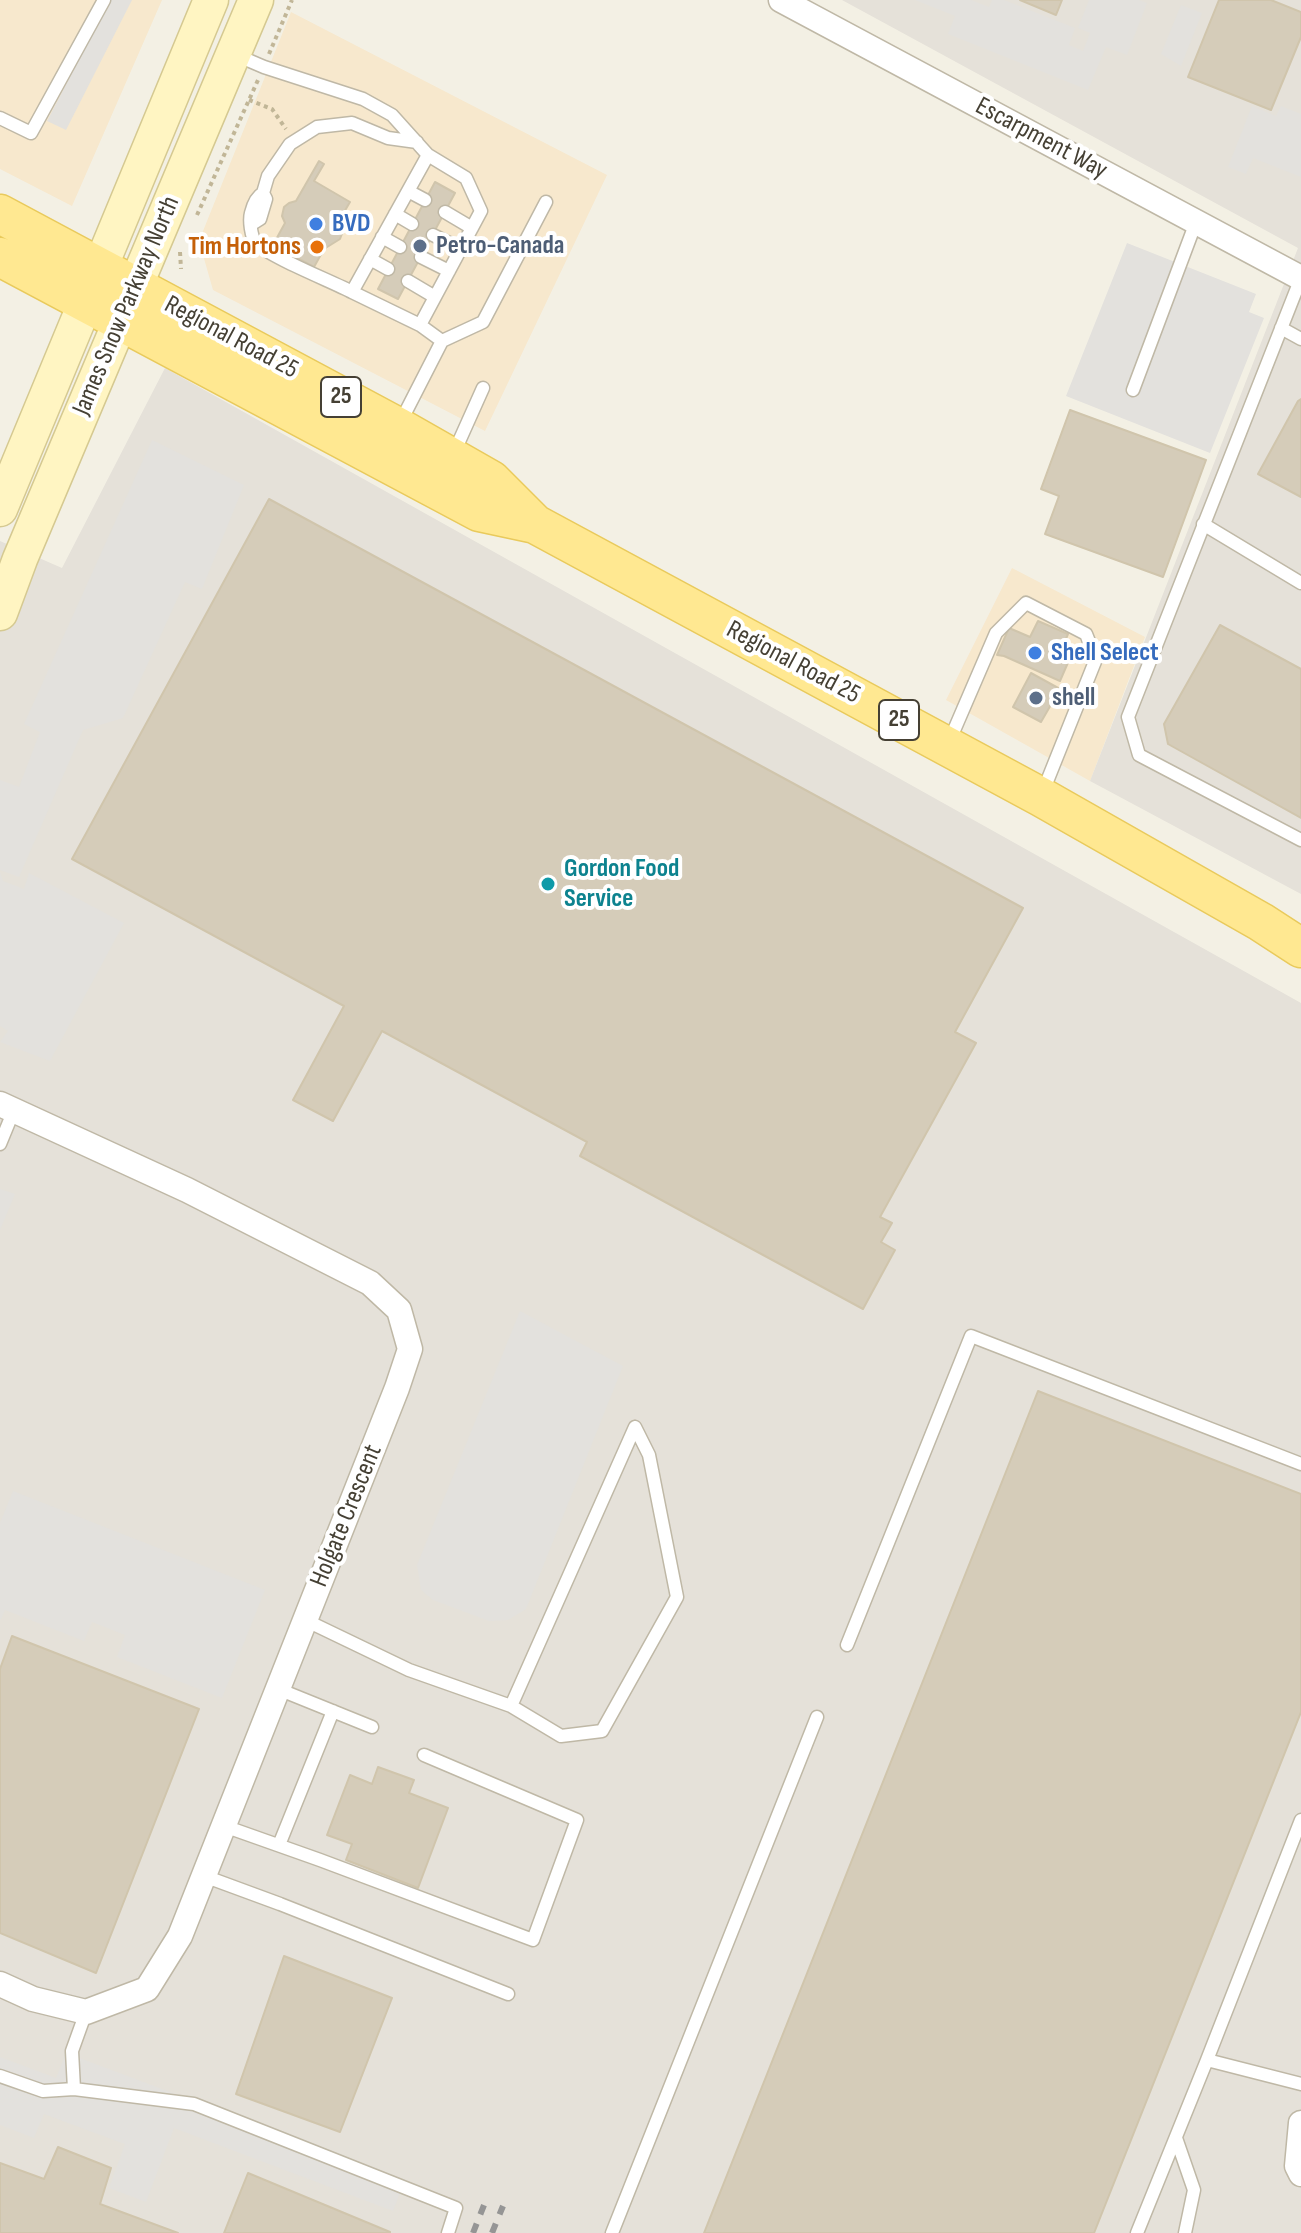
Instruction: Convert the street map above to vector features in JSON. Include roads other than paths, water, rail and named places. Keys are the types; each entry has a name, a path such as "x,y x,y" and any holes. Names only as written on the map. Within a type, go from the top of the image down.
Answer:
{"main road":[{"name":"James Snow Parkway North","path":"0,509 211,0"},
{"name":"James Snow Parkway North","path":"0,613 256,0"},
{"name":"Regional Road 25","path":"0,214 94,285 479,512 535,524 1041,797 1301,948"},
{"name":"Regional Road 25","path":"0,257 94,285"},
{"name":"Regional Road 25","path":"128,304 398,427 491,480 535,524"},
{"name":"Regional Road 25","path":"1261,922 1301,936"}],"street":[{"name":"Escarpment Way","path":"781,0 1301,278"},
{"name":"Holgate Crescent","path":"7,1107 187,1190 370,1283 399,1310 410,1349 180,1936 147,1989 86,2012"},
{"path":"0,1984 33,1999 86,2012"},
{"path":"1301,2123 1297,2166 1301,2174"}],"lane":[{"path":"0,118 31,133 104,0"},
{"path":"233,54 363,99 392,115 428,155 466,178 481,211 420,325"},
{"path":"417,142 388,138 352,123 317,127 290,144 268,176 263,193 266,199 260,219 252,224 252,234 257,244 277,256 420,325 442,341"},
{"path":"352,292 428,155"},
{"path":"408,191 425,200"},
{"path":"398,427 442,341 483,322 546,202"},
{"path":"445,212 472,228"},
{"path":"395,214 412,224"},
{"path":"1133,390 1196,222"},
{"path":"433,235 461,249"},
{"path":"382,237 400,247"},
{"path":"421,257 449,271"},
{"path":"370,259 388,269"},
{"path":"1301,278 1128,717 1139,755 1301,840"},
{"path":"408,281 435,297"},
{"path":"1281,328 1301,339"},
{"path":"451,458 483,388"},
{"path":"1203,524 1301,583"},
{"path":"947,746 996,633 1026,603 1086,634 1096,659 1041,797"},
{"path":"0,1144 7,1107"},
{"path":"847,1645 971,1336 1301,1464"},
{"path":"305,1620 409,1670 511,1706 561,1736 602,1731 677,1597 649,1455 635,1427 511,1706"},
{"path":"278,1689 372,1727"},
{"path":"279,1845 333,1711"},
{"path":"612,2233 817,1717"},
{"path":"224,1826 533,1940 577,1820 424,1755"},
{"path":"1137,2233 1301,1820"},
{"path":"204,1876 508,1994"},
{"path":"74,2089 72,2051 86,2012"},
{"path":"1207,2060 1301,2084"},
{"path":"0,2076 43,2091 74,2089 194,2104 456,2208 448,2233"},
{"path":"1176,2138 1194,2190 1185,2233"}],"railway":[{"path":"473,2233 486,2200"},
{"path":"492,2233 503,2206"}],"place":[{"name":"BVD","path":"316,224"},
{"name":"Petro-Canada","path":"420,246"},
{"name":"Tim Hortons","path":"317,247"},
{"name":"Shell Select","path":"1035,653"},
{"name":"shell","path":"1036,698"},
{"name":"Gordon Food Service","path":"548,884"}]}
